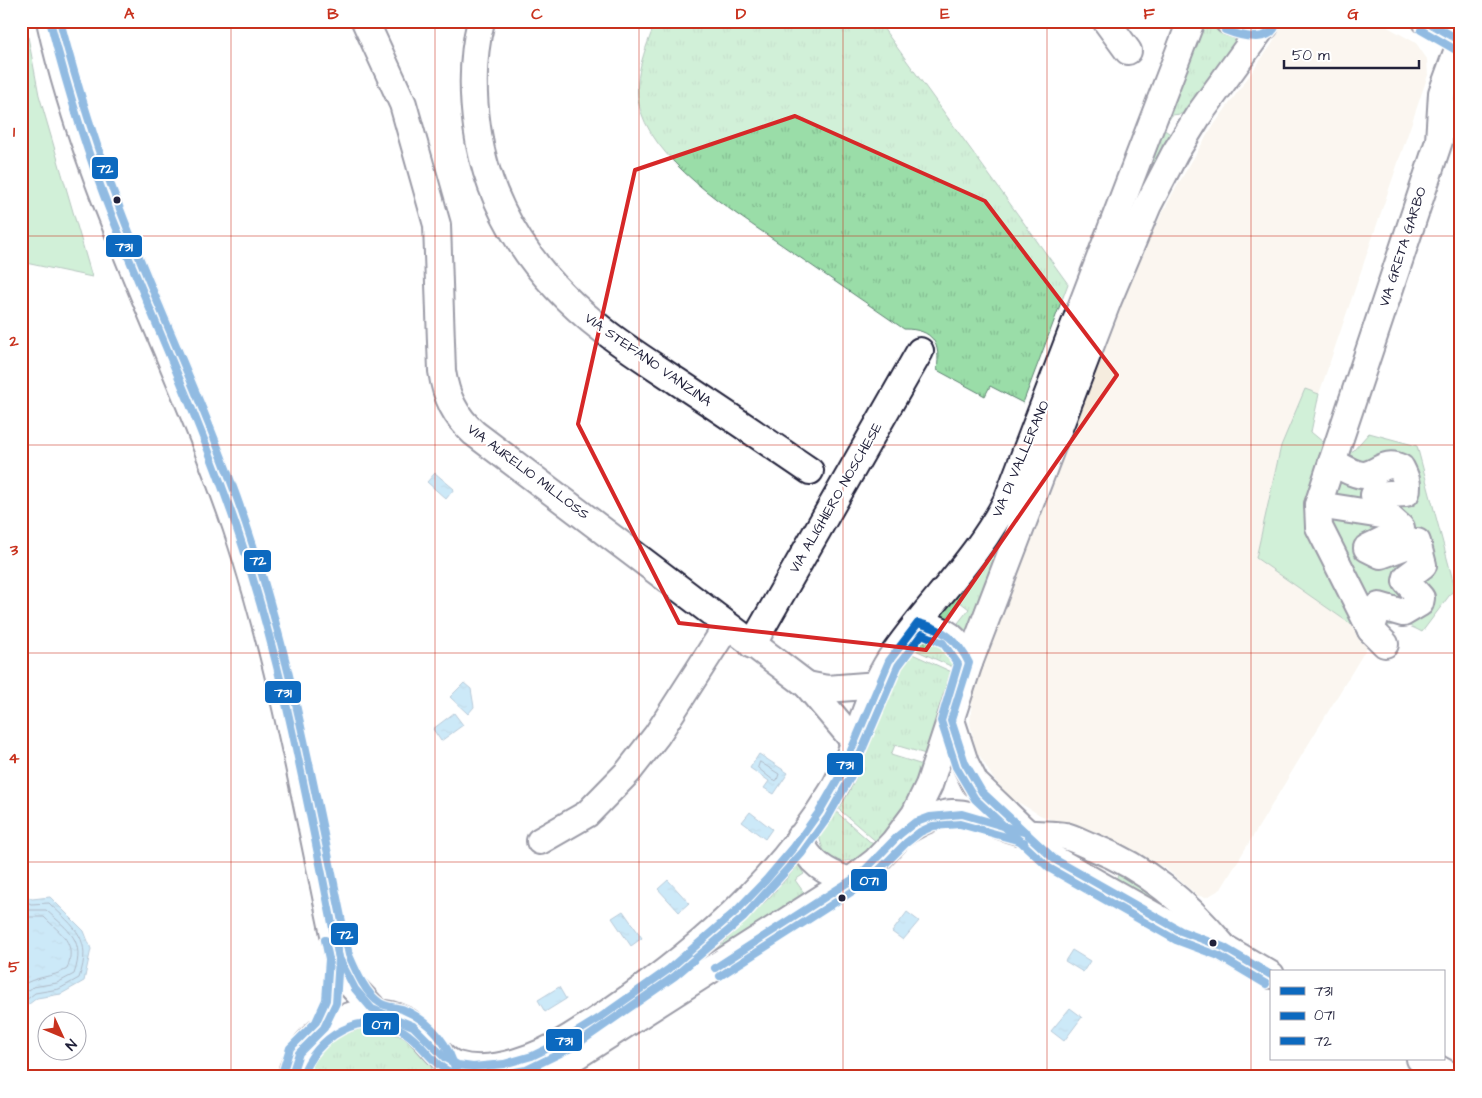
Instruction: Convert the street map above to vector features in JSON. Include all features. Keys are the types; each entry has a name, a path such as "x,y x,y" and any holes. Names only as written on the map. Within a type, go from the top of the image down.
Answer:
{"street":[{"path":"50,21 86,146 221,486 247,562 260,605 288,722 339,958 353,987 378,1014"},
{"name":"VIA AURELIO MILLOSS","path":"366,21 403,104 437,225 442,371 446,393 456,413 474,433 807,685 854,741"},
{"name":"VIA STEFANO VANZINA","path":"481,21 474,66 474,102 478,138 492,192 503,216 522,243 561,294 602,330 810,471"},
{"path":"1106,21 1128,51"},
{"name":"VIA DI VALLERANO","path":"292,1077 299,1053 324,1028 350,1016 378,1014 406,1022 423,1034 448,1060 458,1065 492,1066 529,1058 570,1037 645,987 694,948 743,903 799,838 832,790 889,661 992,529 1008,498 1191,21"},
{"path":"1228,21 1240,25 1266,23"},
{"path":"1426,21 1459,35"},
{"name":"VIA DI VALLERANO","path":"543,1077 849,881 876,861 915,814 925,794 969,663 1108,300 1142,217 1175,153 1198,116 1266,23"},
{"name":"VIA GRETA GARBO","path":"1318,505 1439,140 1442,93 1459,35"},
{"name":"VIA ALIGHIERO NOSCHESE","path":"752,645 920,352"},
{"path":"1334,457 1359,474 1366,474 1386,464 1394,464 1401,468 1408,488 1406,493 1374,494 1379,505 1401,528 1398,533 1367,548 1381,555 1418,542 1423,565 1407,577 1406,581 1421,598 1420,604 1403,613 1379,606 1378,637 1319,527 1318,505 1388,516"},
{"path":"918,623 935,627 950,634 962,648 969,663"},
{"path":"540,841 587,814 628,772 657,735 727,626"},
{"name":"VIA AURELIO MILLOSS","path":"807,685 827,689 878,686"},
{"path":"951,720 965,763 975,783 1054,859 1181,930 1223,947 1270,974"},
{"path":"899,835 932,816 952,812 972,814 1027,833"},
{"path":"799,838 815,864 827,872 849,881"},
{"path":"324,1028 336,1003 339,958"},
{"name":"VIA DI VALLERANO","path":"439,1052 447,1077"},
{"path":"1422,1060 1453,1077"}],"highlighted area":[{"path":"795,116 985,201 1117,375 926,650 679,623 578,424 635,170"}],"shaded area":[{"path":"1284,21 1377,21 1416,43 1427,59 1428,75 1319,394 1305,389 1281,446 1372,639 1221,889 1207,897 1198,896 1164,867 1040,815 1011,798 993,778 976,750 970,723 973,690 1141,254 1173,193 1209,132 1272,44"}],"green space":[{"path":"21,21 25,21 39,95 92,277 21,262"},
{"path":"656,21 878,21 1068,284 1023,403 990,386 985,396 937,370 938,352 933,339 928,335 904,329 751,224 685,173 666,153 651,133 638,101 638,77"},
{"path":"1203,21 1207,21 1225,34 1243,38 1189,113 1172,115 1163,129 1172,135 1124,232"},
{"path":"1305,389 1319,394 1311,432 1335,452 1353,451 1369,433 1417,446 1455,588 1422,632 1401,624 1395,624 1384,629 1372,639 1256,558 1281,446"},
{"path":"1016,506 970,634 958,623 969,609 960,602 947,618 939,615"},
{"path":"928,641 943,646 946,649 955,668 911,648"},
{"path":"908,652 954,673 929,755 895,745 891,755 926,766 918,787 879,844 835,806 846,790"},
{"path":"833,809 876,847 849,861 833,859 827,854 822,846 819,833"},
{"path":"795,860 804,874 795,880 807,897 663,987"},
{"path":"1121,870 1175,914 1113,884"},
{"path":"364,1028 398,1035 408,1040 425,1055 434,1077 308,1077 317,1058 329,1044 336,1039"}],"water":[{"path":"435,473 454,489 446,499 427,482"},
{"path":"464,683 471,689 474,707 468,714 450,697"},
{"path":"454,713 463,725 441,741 433,729"},
{"path":"759,754 788,773 774,794 764,788 769,781 750,768"},
{"path":"750,812 772,829 765,839 742,822"},
{"path":"668,880 689,903 679,912 658,889"},
{"path":"21,893 32,899 50,897 84,931 91,949 84,981 61,994 37,998 21,1010"},
{"path":"623,911 642,938 631,946 612,918"},
{"path":"907,912 919,921 903,940 892,932"},
{"path":"1072,950 1090,961 1083,972 1065,961"},
{"path":"559,987 566,999 545,1012 538,1000"},
{"path":"1070,1008 1082,1017 1064,1041 1051,1031"}],"transit line":[{"name":"731","path":"50,21 93,167 207,447 236,526 253,579 282,686 339,958 355,989 372,1009 413,1026 445,1058 458,1065 473,1067 504,1064 532,1056 559,1043 598,1019 669,969 736,911 794,847 819,812 841,774 889,661 918,623 927,625 949,637 960,648 969,663 951,720 965,763 982,792 1054,859 1181,931 1223,947 1270,974"},
{"name":"72","path":"60,21 87,116 111,186 217,444 263,577 304,738 349,955 362,981 375,999 382,1004 402,1009 412,1014 422,1020 438,1035 450,1054 457,1075"},
{"name":"731","path":"1229,21 1240,25 1265,26 1267,21"},
{"name":"731","path":"1426,21 1461,41"},
{"name":"071","path":"1225,30 1246,36 1261,37 1267,35 1276,25"},
{"name":"071","path":"1421,30 1456,50"},
{"name":"071","path":"488,1077 526,1070 573,1047 675,976 743,918 802,853 828,817 850,778 898,666 922,634 943,643 958,664 941,721 956,767 975,799 1049,868 1176,940 1219,956 1266,984"},
{"name":"731","path":"715,968 861,874 899,835 914,823 930,817 962,814 1027,833"},
{"name":"071","path":"720,976 867,882 906,843 920,832 933,826 960,824 1024,842"},
{"name":"731","path":"291,1077 299,1053 324,1028 336,1003 339,958 335,938"},
{"name":"72","path":"282,1074 290,1048 316,1022 326,1000 329,959 325,940"},
{"name":"071","path":"302,1077 308,1063 329,1039 342,1030 356,1025 372,1023 387,1025 403,1031 446,1070 467,1077"}]}
